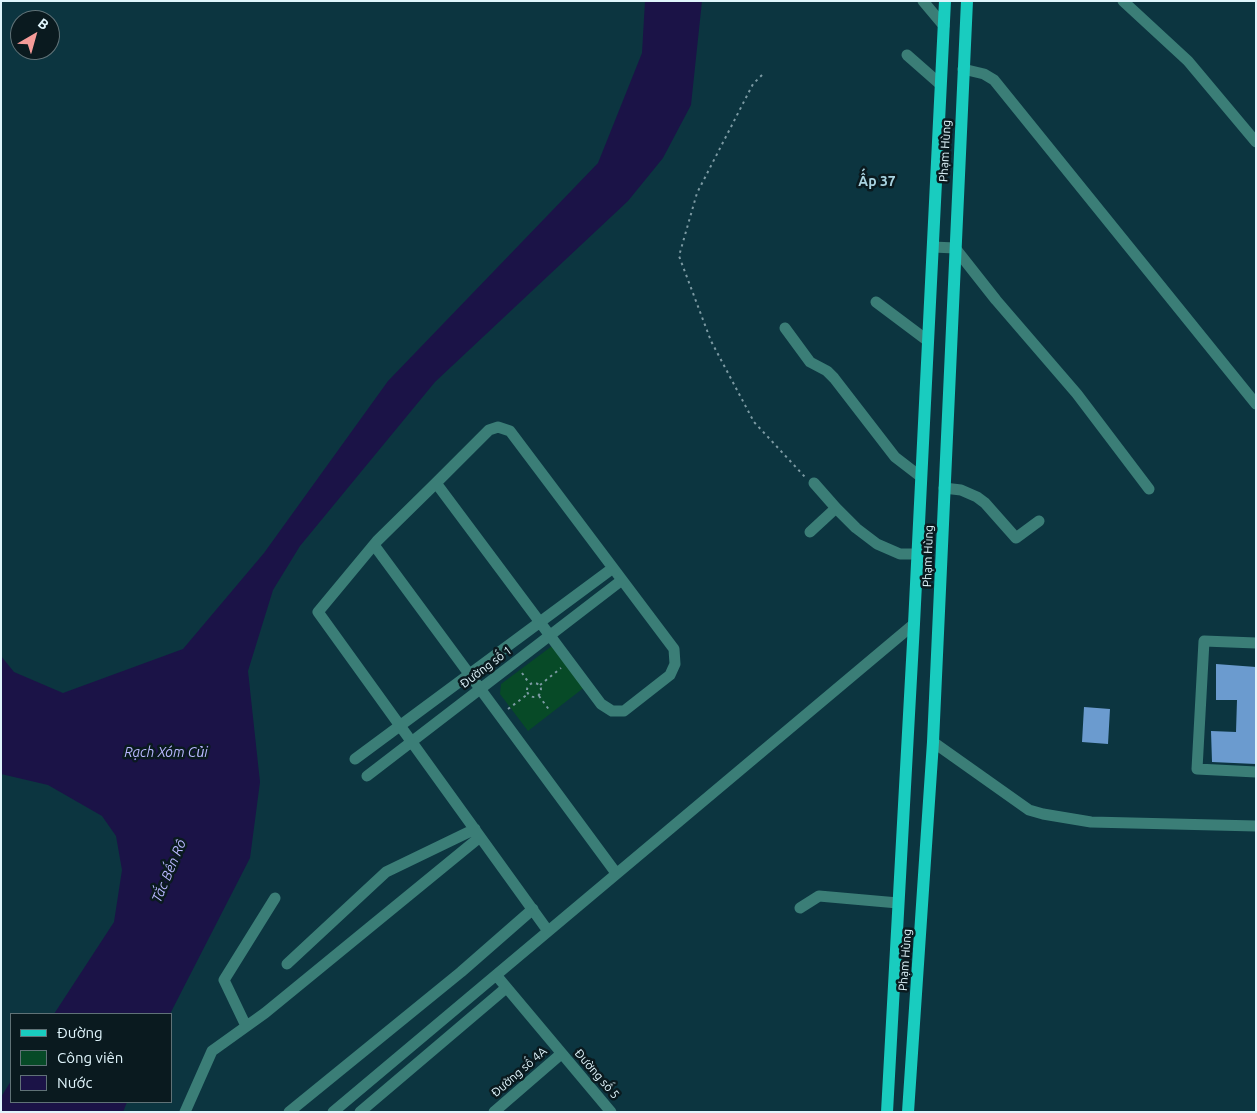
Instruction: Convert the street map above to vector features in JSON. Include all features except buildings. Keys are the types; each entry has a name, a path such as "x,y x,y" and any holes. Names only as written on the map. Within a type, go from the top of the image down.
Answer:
{"main road":[{"name":"Phạm Hùng","path":"888,1112 934,248 945,1"},
{"name":"Phạm Hùng","path":"908,1112 933,742 954,248 967,1"}],"street":[{"path":"923,1 944,26"},
{"path":"1123,1 1188,61 1256,142"},
{"path":"907,55 940,84"},
{"path":"963,69 984,74 994,80 1256,404"},
{"path":"934,248 954,248 1077,394 1149,489"},
{"path":"876,302 928,341"},
{"path":"785,328 810,362 834,378 895,457 922,476"},
{"path":"436,483 601,704 612,711 624,710 670,675 675,664 674,650 510,431 498,427 489,430 436,483 374,545 318,612 548,931"},
{"path":"811,482 856,528 877,544 900,554 918,554"},
{"path":"944,488 961,490 985,503 1016,538 1039,521"},
{"path":"810,532 836,508"},
{"path":"374,545 616,873"},
{"path":"355,759 613,568"},
{"name":"Đường số 1","path":"367,776 622,580"},
{"path":"333,1112 914,624"},
{"path":"1256,643 1204,641 1197,769 1256,772"},
{"path":"933,742 1029,810 1043,814 1092,822 1256,826"},
{"path":"287,964 386,872 477,833"},
{"path":"185,1112 212,1052 266,1013 477,833"},
{"path":"800,908 819,896 898,903"},
{"path":"246,1026 224,980 275,898"},
{"path":"290,1112 460,972 533,909"},
{"name":"Đường số 5","path":"496,975 611,1112"},
{"path":"360,1112 506,988"},
{"name":"Đường số 4A","path":"494,1112 561,1054"}],"path":[{"path":"762,75 753,84 697,193 679,256 711,341 754,422 811,482"},
{"path":"515,662 530,684"},
{"path":"540,685 568,662"},
{"path":"536,682 540,685 542,690 539,696 534,697 528,694 526,689 530,684 536,682"},
{"path":"500,715 528,694"},
{"path":"539,696 550,711"}],"green space":[{"path":"552,646 590,683 528,731 500,694 501,684"}],"water":[{"name":"Rạch Xóm Củi","path":"645,1 702,1 691,105 663,158 628,201 435,382 300,546 273,590 248,671 260,782 250,858 171,1013 55,1013 114,922 122,870 116,836 102,816 48,785 1,774 1,656 14,672 63,693 183,649 264,553 388,381 598,163 642,53"},
{"path":"10,1083 10,1103 127,1103 123,1112 1,1112 1,1097"}],"district":[{"name":"Ấp 37","path":"877,181"}],"water label":[{"name":"Tắc Bến Rô","path":"169,871"}]}
